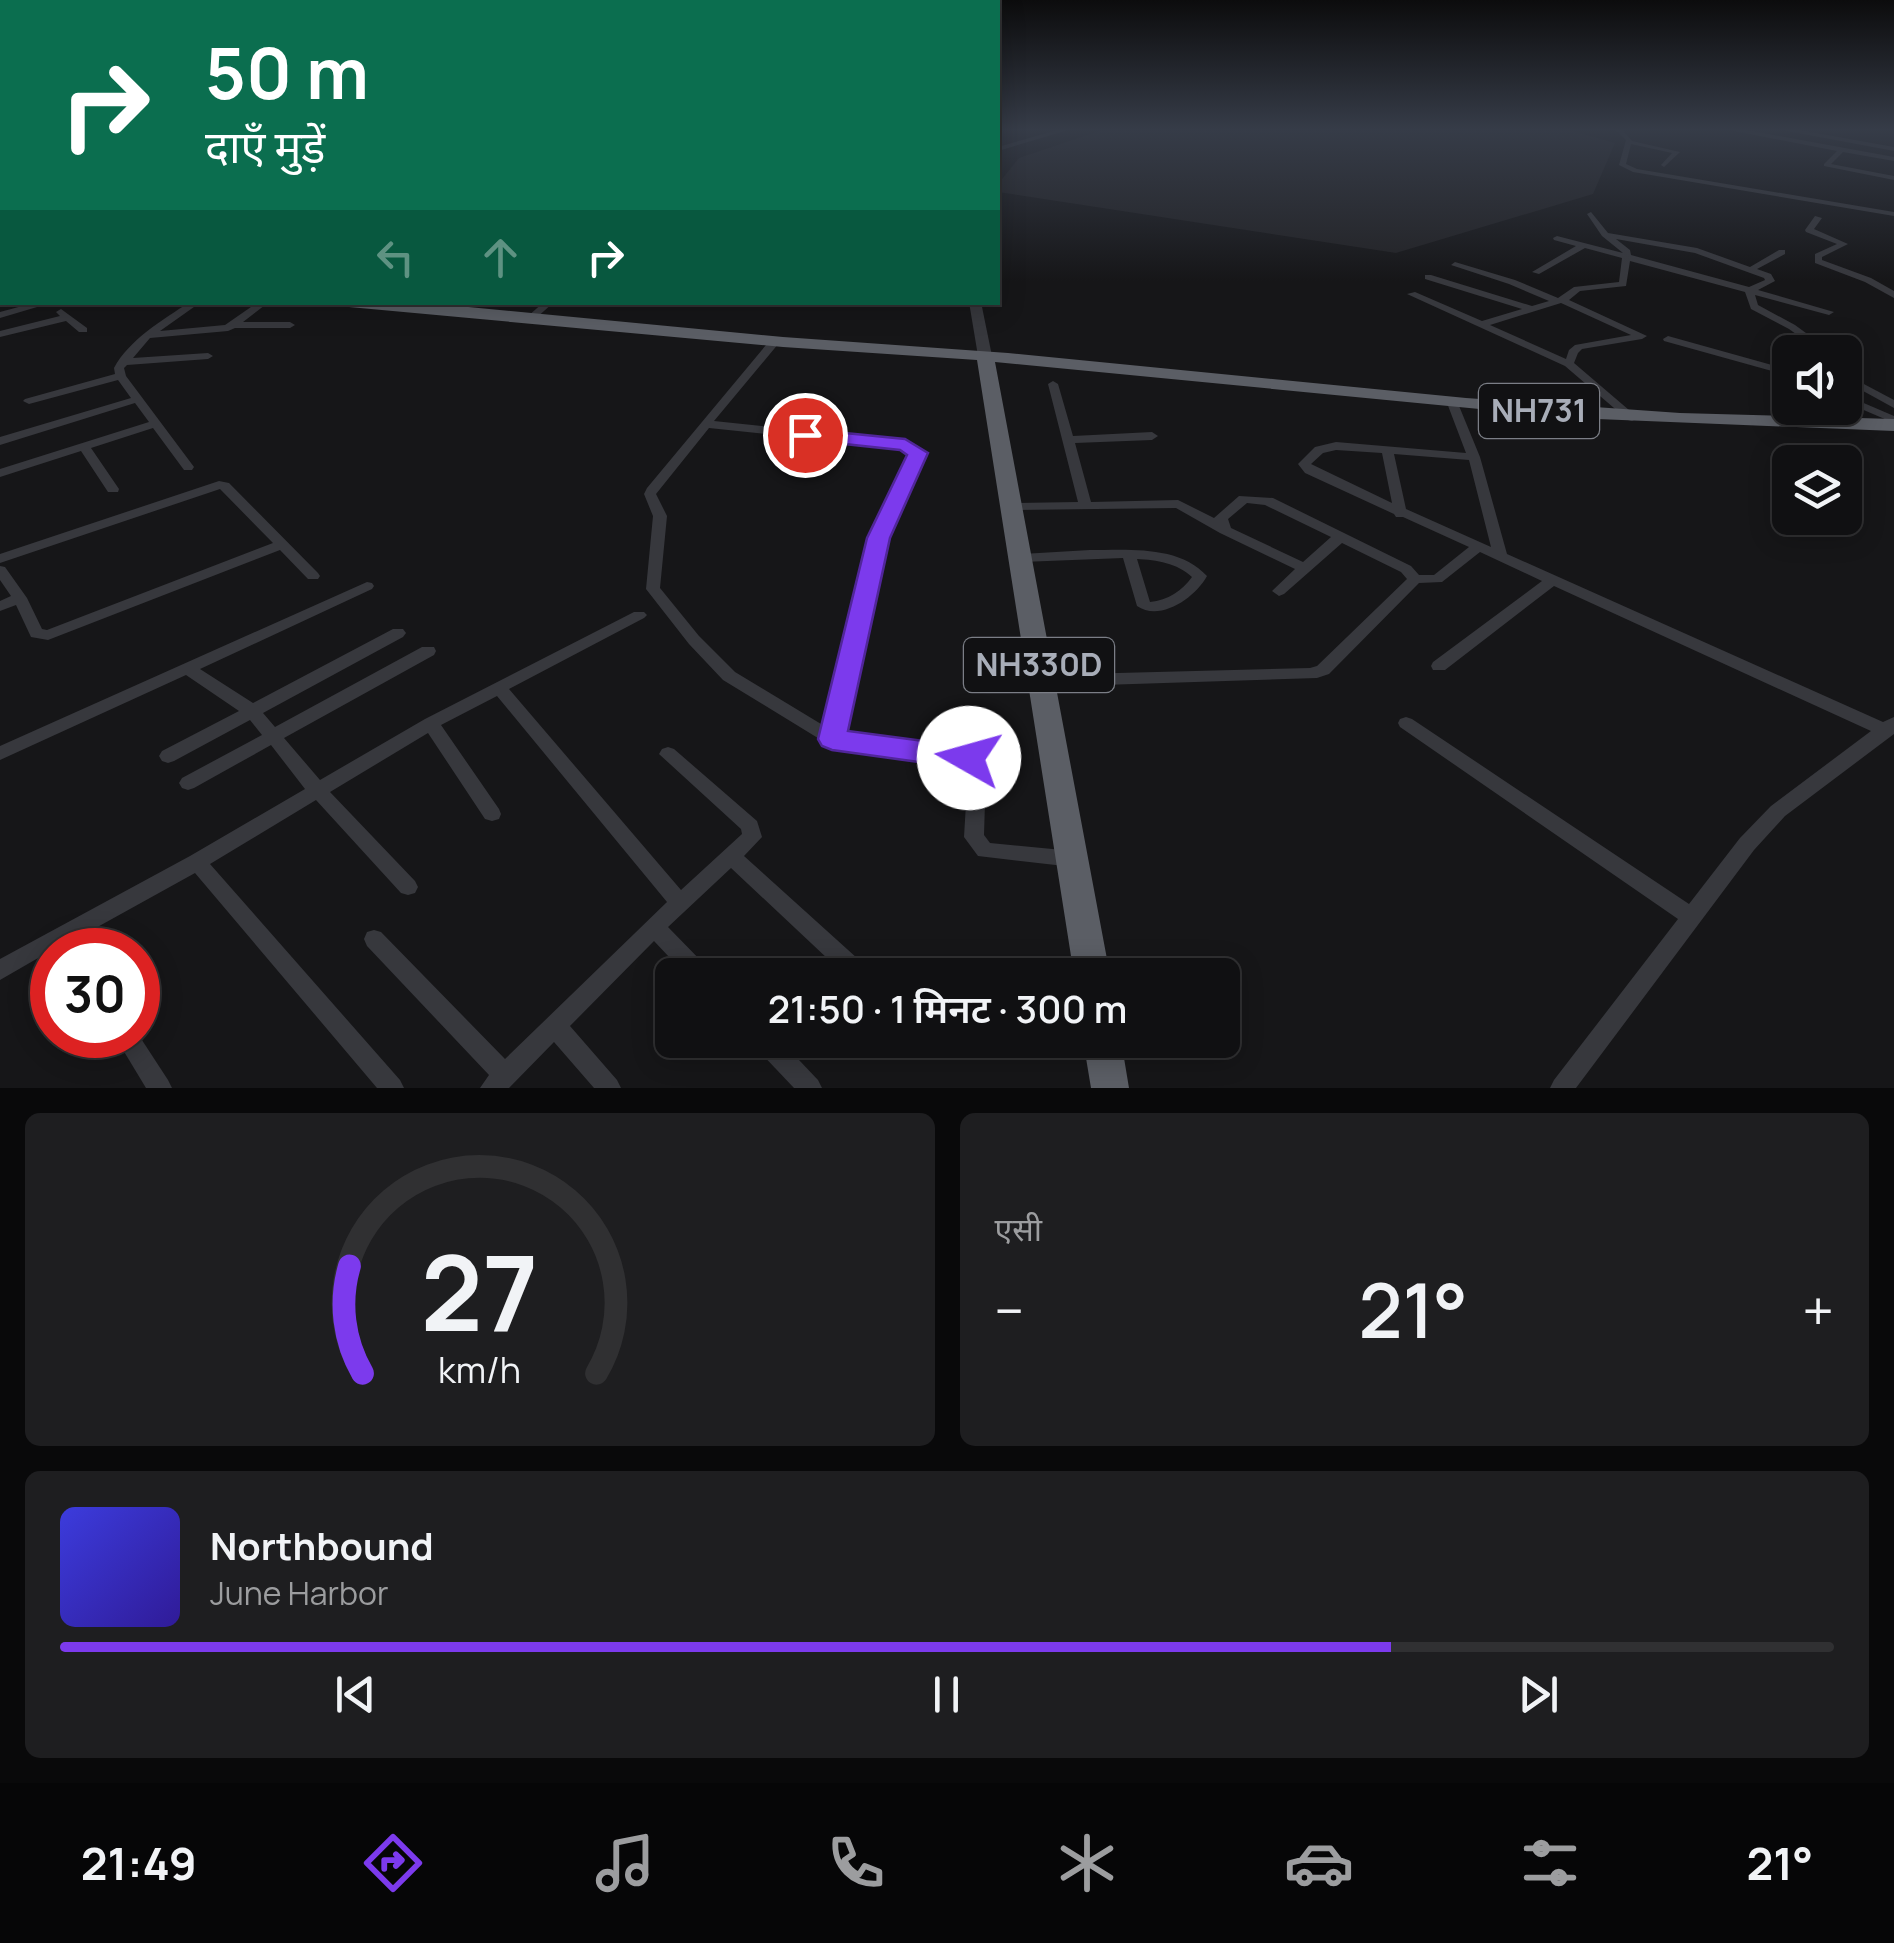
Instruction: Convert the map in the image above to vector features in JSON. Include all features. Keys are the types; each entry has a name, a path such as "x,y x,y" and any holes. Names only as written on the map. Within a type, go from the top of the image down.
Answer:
{"highway":[{"name":"NH731","path":"385,305 1632,418 1894,422"},
{"name":"NH330D","path":"986,359 1089,958"},
{"path":"1105,1058 1110,1088"}],"street":[{"path":"1692,179 1894,213"},
{"path":"1591,214 1628,256"},
{"path":"1818,218 1809,230 1844,244 1818,256 1818,262 1868,280 1894,295"},
{"path":"1605,234 1698,251 1752,268 1772,279 1750,291"},
{"path":"1557,238 1829,312"},
{"path":"1536,272 1584,246"},
{"path":"1752,268 1782,252"},
{"path":"1480,326 1559,300 1577,289 1623,284 1628,256"},
{"path":"1455,266 1512,282 1642,336 1579,347 1569,364"},
{"path":"1428,277 1533,309"},
{"path":"1750,291 1754,306 1762,314 1803,335"},
{"path":"1412,294 1569,364 1632,418"},
{"path":"0,315 40,305"},
{"path":"54,305 83,330"},
{"path":"188,468 120,376 122,362 148,335 193,305"},
{"path":"234,325 261,305"},
{"path":"531,318 546,305"},
{"path":"976,305 986,359"},
{"path":"0,334 65,318"},
{"path":"148,335 212,331 234,325 290,325"},
{"path":"1668,339 1772,368"},
{"path":"781,342 706,424 650,494 660,516 653,589 728,676 832,739 969,758 977,770 977,845 998,854 1073,859"},
{"path":"122,362 208,356"},
{"path":"29,401 120,376"},
{"path":"1053,384 1085,504"},
{"path":"1862,387 1894,405"},
{"path":"0,441 138,399"},
{"path":"1453,403 1474,457 1501,558"},
{"path":"1862,406 1894,422"},
{"path":"0,473 156,423"},
{"path":"706,424 905,445 918,453 878,538 832,739"},
{"path":"1068,440 1152,436"},
{"path":"84,446 113,489"},
{"path":"1474,457 1328,447 1307,458 1304,464 1309,470 1401,514 1891,727"},
{"path":"1387,450 1401,514"},
{"path":"0,559 219,484 226,486 313,576"},
{"path":"1221,527 1220,518 1244,500 1255,498 1406,569 1415,580"},
{"path":"1013,507 1178,504 1302,567"},
{"path":"1279,590 1340,537"},
{"path":"0,570 20,598 36,633 48,635 282,544"},
{"path":"1042,681 1311,674 1324,670 1415,580 1437,579 1478,548"},
{"path":"1022,558 1129,556 1170,558 1193,567 1200,576 1190,590 1153,608 1144,606 1129,556"},
{"path":"1438,666 1551,581"},
{"path":"0,753 190,670 367,586"},
{"path":"0,606 20,598"},
{"path":"90,928 431,723 639,615"},
{"path":"168,756 398,633"},
{"path":"188,783 428,650"},
{"path":"190,670 252,711 317,790 408,887"},
{"path":"499,688 680,903"},
{"path":"431,723 492,814"},
{"path":"1406,723 1692,917"},
{"path":"1562,1088 1746,844 1778,811 1891,727"},
{"path":"374,939 498,1081 752,837 750,826 668,754"},
{"path":"732,858 841,958"},
{"path":"197,862 392,1088"},
{"path":"654,927 684,958"},
{"path":"0,970 30,958"},
{"path":"554,1025 608,1088"},
{"path":"140,1058 160,1088"},
{"path":"781,1058 810,1088"}],"shaded area":[{"path":"1600,179 1593,194 1396,253 1000,192 1000,182"}],"route":[{"path":"805,435 905,445 918,453 878,538 832,739 969,758"}]}
